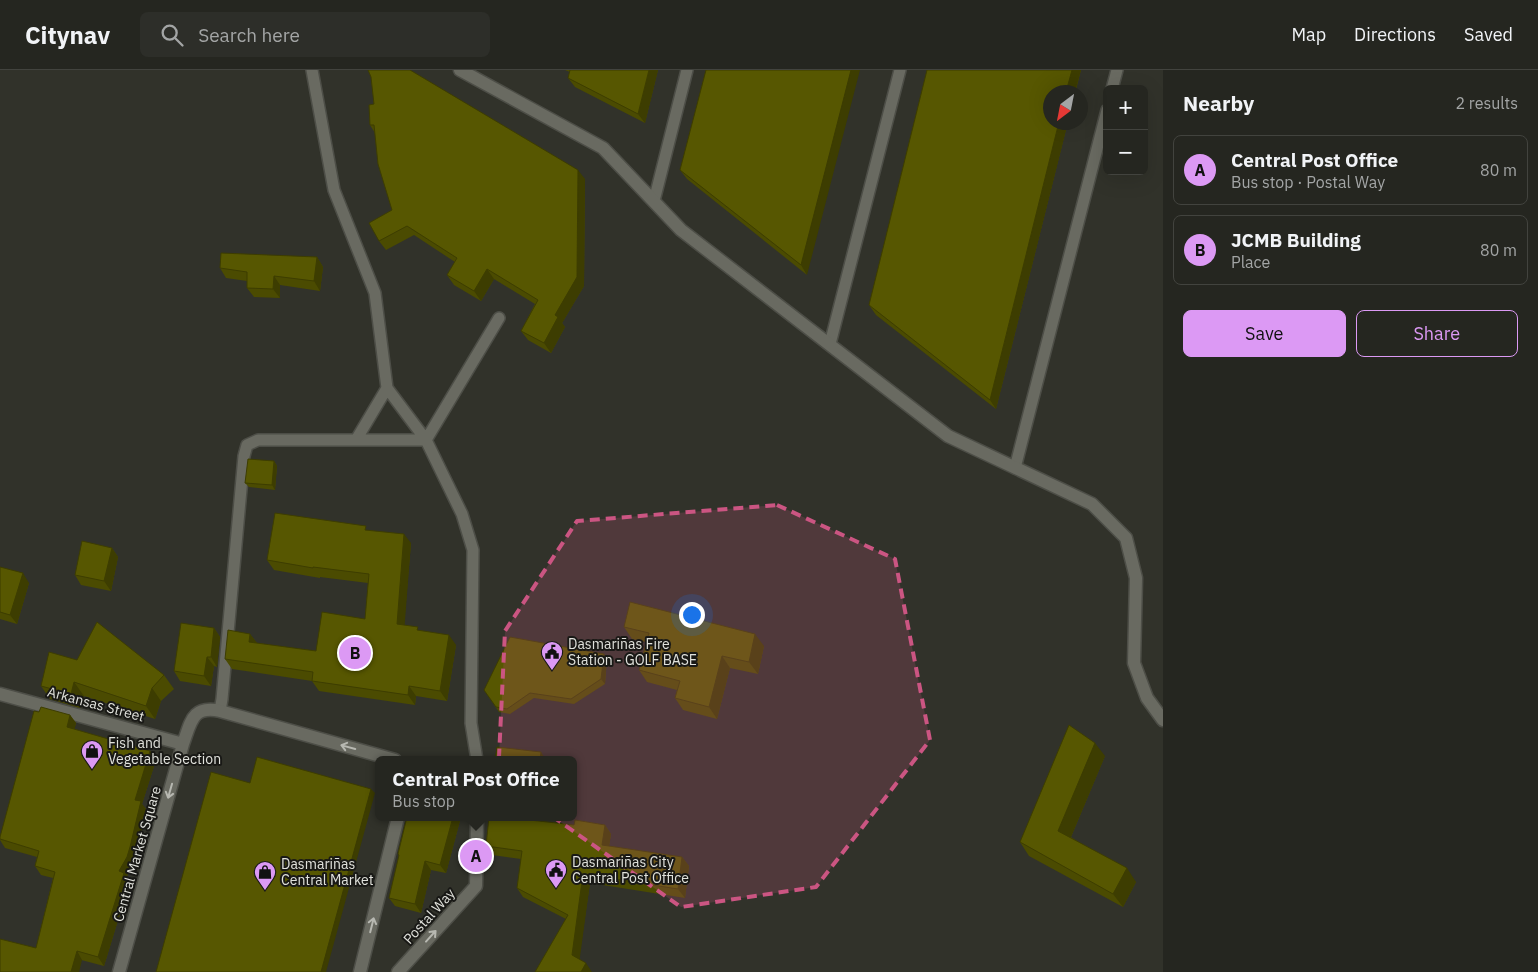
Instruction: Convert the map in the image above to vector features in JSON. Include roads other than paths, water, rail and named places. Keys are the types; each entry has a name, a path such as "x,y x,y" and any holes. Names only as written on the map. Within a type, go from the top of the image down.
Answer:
{"street":[{"path":"460,70 602,148 681,230 948,436 1092,504 1126,538 1136,578 1134,663 1147,698 1163,720"},
{"name":"Arkansas Street","path":"0,694 183,744"},
{"name":"Central Market Square","path":"119,972 183,744 192,719 197,713 210,709 220,711 381,756"},
{"path":"360,972 397,821"},
{"name":"Postal Way","path":"398,972 476,886 477,821"}],"lane":[{"path":"312,70 334,190 375,293 387,388 426,440 462,514 473,550 471,723 475,756"},
{"path":"654,201 687,70"},
{"path":"830,344 900,70"},
{"path":"1113,85 1117,70"},
{"path":"1015,468 1103,126"},
{"path":"426,440 499,318"},
{"path":"356,440 387,388"},
{"path":"220,711 244,456 247,445 258,440 426,440"}],"place":[{"name":"JCMB Building","path":"355,653"},
{"name":"Dasmariñas Fire Station - GOLF BASE","path":"552,671"},
{"name":"Fish and Vegetable Section","path":"92,770"},
{"name":"Central Post Office","path":"476,856"},
{"name":"Dasmariñas City Central Post Office","path":"556,889"},
{"name":"Dasmariñas Central Market","path":"265,891"}]}
